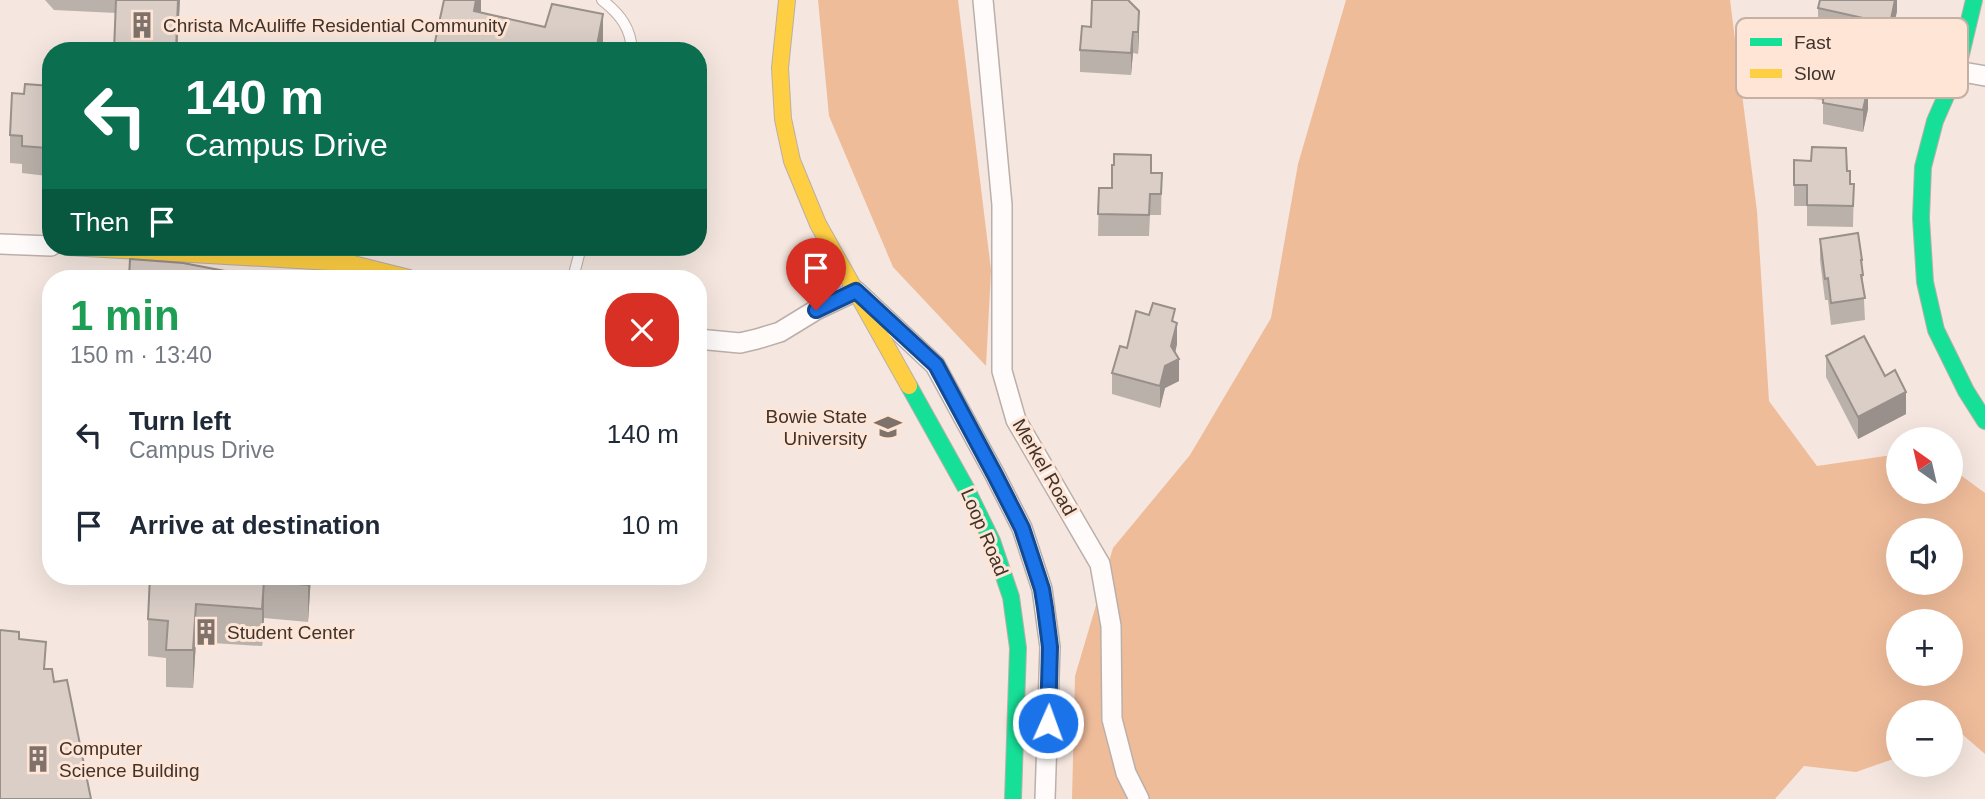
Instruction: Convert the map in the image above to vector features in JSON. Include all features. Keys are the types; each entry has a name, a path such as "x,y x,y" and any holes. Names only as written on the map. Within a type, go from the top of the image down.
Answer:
{"street":[{"name":"Loop Road","path":"787,0 780,68 783,119 792,162 817,224 967,490 992,541 1012,597 1018,648 1013,799"},
{"name":"Merkel Road","path":"983,0 1002,205 1002,371 1016,420 1100,564 1111,626 1112,719 1126,773 1139,799"},
{"path":"1968,25 1974,0"},
{"path":"1945,98 1935,121 1923,167 1920,192 1922,254 1936,330 1966,391 1985,421"},
{"path":"0,244 42,246"},
{"path":"226,256 349,263 377,270"},
{"name":"Loop Road","path":"856,291 936,365 1022,528 1042,589 1050,647 1045,799"},
{"path":"707,339 740,343 779,332 856,291"}],"lane":[{"path":"602,0 624,21 632,42"}],"shaded area":[{"path":"818,0 958,0 991,270 986,366 893,267 829,116"},
{"path":"1346,0 1730,0 1736,47 1736,98 1743,98 1757,211 1769,401 1817,466 1886,456 1886,504 1964,504 1964,478 1985,493 1985,754 1963,735 1963,700 1886,700 1886,762 1856,772 1804,766 1775,799 1072,799 1075,676 1113,548 1190,455 1271,318 1298,164"}],"building":[{"name":"Christa McAuliffe Residential Community","path":"116,0 178,0 176,42 114,42"},
{"path":"444,0 476,0 474,11 545,27 552,4 603,14 598,42 435,42"},
{"path":"1092,0 1128,0 1139,11 1138,32 1133,32 1131,53 1080,50 1082,26 1091,27"},
{"path":"1820,0 1895,0 1891,18 1863,18 1818,8"},
{"path":"25,84 42,85 42,148 22,146 22,136 10,135 12,93 24,94"},
{"path":"1823,98 1866,98 1863,110 1823,103"},
{"path":"1812,147 1846,148 1847,171 1850,171 1850,184 1854,184 1853,206 1807,205 1807,185 1794,185 1794,160 1811,161"},
{"path":"1114,154 1151,155 1151,173 1162,173 1161,194 1150,194 1149,215 1098,214 1099,188 1112,188"},
{"path":"1858,233 1865,298 1831,303 1820,239"},
{"path":"130,259 183,263 220,270 129,270"},
{"path":"1153,303 1175,309 1172,321 1177,323 1171,346 1179,359 1165,366 1160,386 1112,373 1120,346 1127,348 1136,311 1149,315"},
{"path":"1864,336 1885,376 1895,370 1906,392 1858,417 1826,356"},
{"path":"150,585 264,585 262,609 196,604 193,650 166,650 168,621 148,619"},
{"name":"Computer Science Building","path":"0,630 19,632 19,639 46,642 44,669 52,669 54,682 67,680 91,799 0,799"}],"traffic: fast":[{"path":"1968,25 1974,0"},
{"path":"1945,98 1935,121 1923,167 1921,218 1925,282 1936,330 1966,391 1985,421"},
{"path":"909,386 992,541 1011,597 1018,648 1013,799"}],"traffic: slow":[{"path":"787,0 780,68 783,119 792,161 818,224 909,386"},
{"path":"226,256 349,263 377,270"}],"place":[{"name":"Christa McAuliffe Residential Community","path":"142,25"},
{"name":"Bowie State University","path":"888,427"},
{"name":"Student Center","path":"206,632"},
{"name":"Computer Science Building","path":"38,759"}],"route":[{"path":"816,310 856,291 936,365 1022,528 1042,589 1050,647 1048,723"}]}
